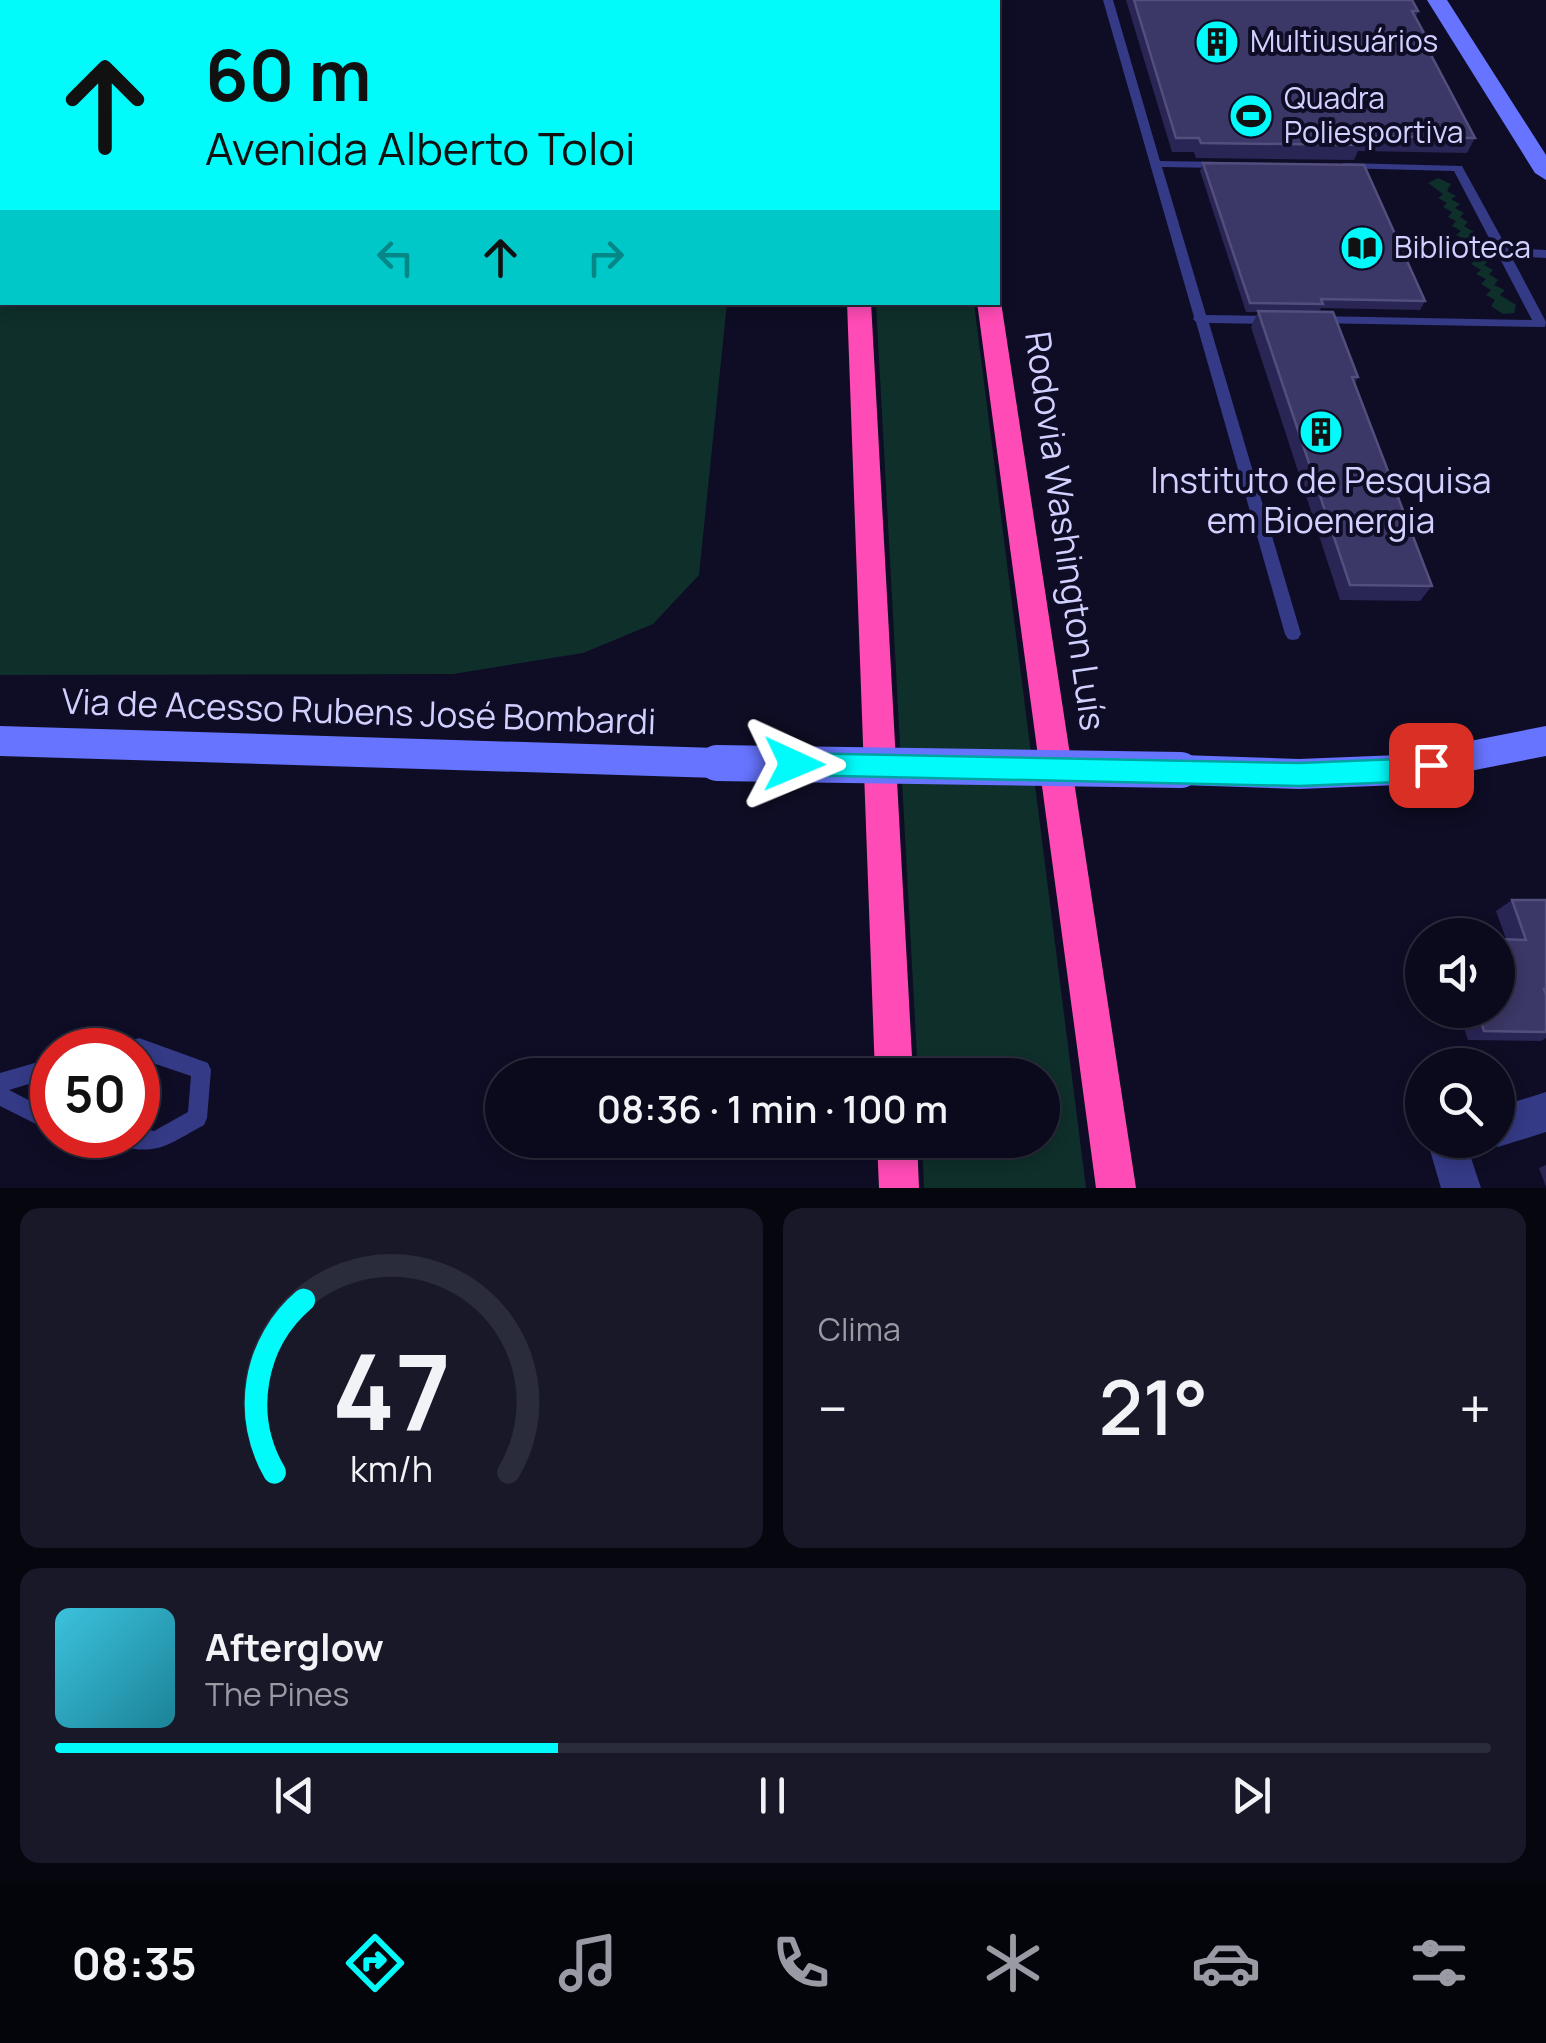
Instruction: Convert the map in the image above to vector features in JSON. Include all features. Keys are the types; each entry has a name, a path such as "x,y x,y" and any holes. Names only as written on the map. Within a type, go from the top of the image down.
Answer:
{"highway":[{"path":"860,305 893,1058"},
{"name":"Rodovia Washington Luís","path":"988,305 1116,1188"},
{"path":"898,1158 900,1188"}],"main road":[{"path":"1438,0 1546,173"},
{"name":"Via de Acesso Rubens José Bombardi","path":"0,741 716,763 1299,774 1399,770 1546,741"}],"street":[{"path":"1515,1121 1546,1112"},
{"path":"1453,1158 1461,1188"}],"lane":[{"path":"1108,0 1293,634"},
{"path":"1154,164 1243,165"},
{"path":"1306,320 1541,324 1458,168 1338,166"},
{"path":"1503,252 1546,254"},
{"path":"1199,319 1288,320"},
{"path":"160,1055 201,1070 196,1118 160,1138"},
{"path":"0,1083 30,1074"},
{"path":"0,1096 30,1111"}],"green space":[{"path":"1438,178 1451,184 1447,191 1460,204 1455,208 1464,213 1460,217 1468,222 1464,226 1474,232 1469,236 1483,251 1478,255 1488,261 1484,265 1493,270 1489,274 1498,280 1494,285 1505,290 1500,295 1516,305 1514,313 1503,314 1491,306 1495,300 1486,295 1491,290 1481,284 1486,279 1476,274 1481,270 1471,264 1475,260 1466,254 1470,250 1462,245 1466,240 1456,235 1461,231 1452,226 1456,221 1448,217 1452,212 1438,198 1443,194 1428,183"},
{"path":"0,305 727,305 699,575 653,624 583,653 453,674 0,675"},
{"path":"876,305 974,305 1086,1188 924,1188 923,1158 1060,1158 1060,1058 917,1058"}],"building":[{"path":"1134,0 1412,0 1418,11 1412,11 1435,53 1430,53 1475,138 1356,136 1360,145 1201,143 1199,138 1176,138"},
{"name":"Biblioteca","path":"1203,163 1364,165 1425,301 1321,299 1323,304 1250,303"},
{"path":"1258,311 1333,312 1358,377 1352,377 1432,586 1350,585"},
{"path":"1512,900 1546,900 1546,1032 1484,1031 1483,1028 1515,1028 1515,940 1526,940"}],"place":[{"name":"Multiusuários","path":"1217,42"},
{"name":"Quadra Poliesportiva","path":"1251,116"},
{"name":"Biblioteca","path":"1362,248"},
{"name":"Instituto de Pesquisa em Bioenergia","path":"1321,432"}],"route":[{"path":"794,764 1299,774 1431,765"}]}
